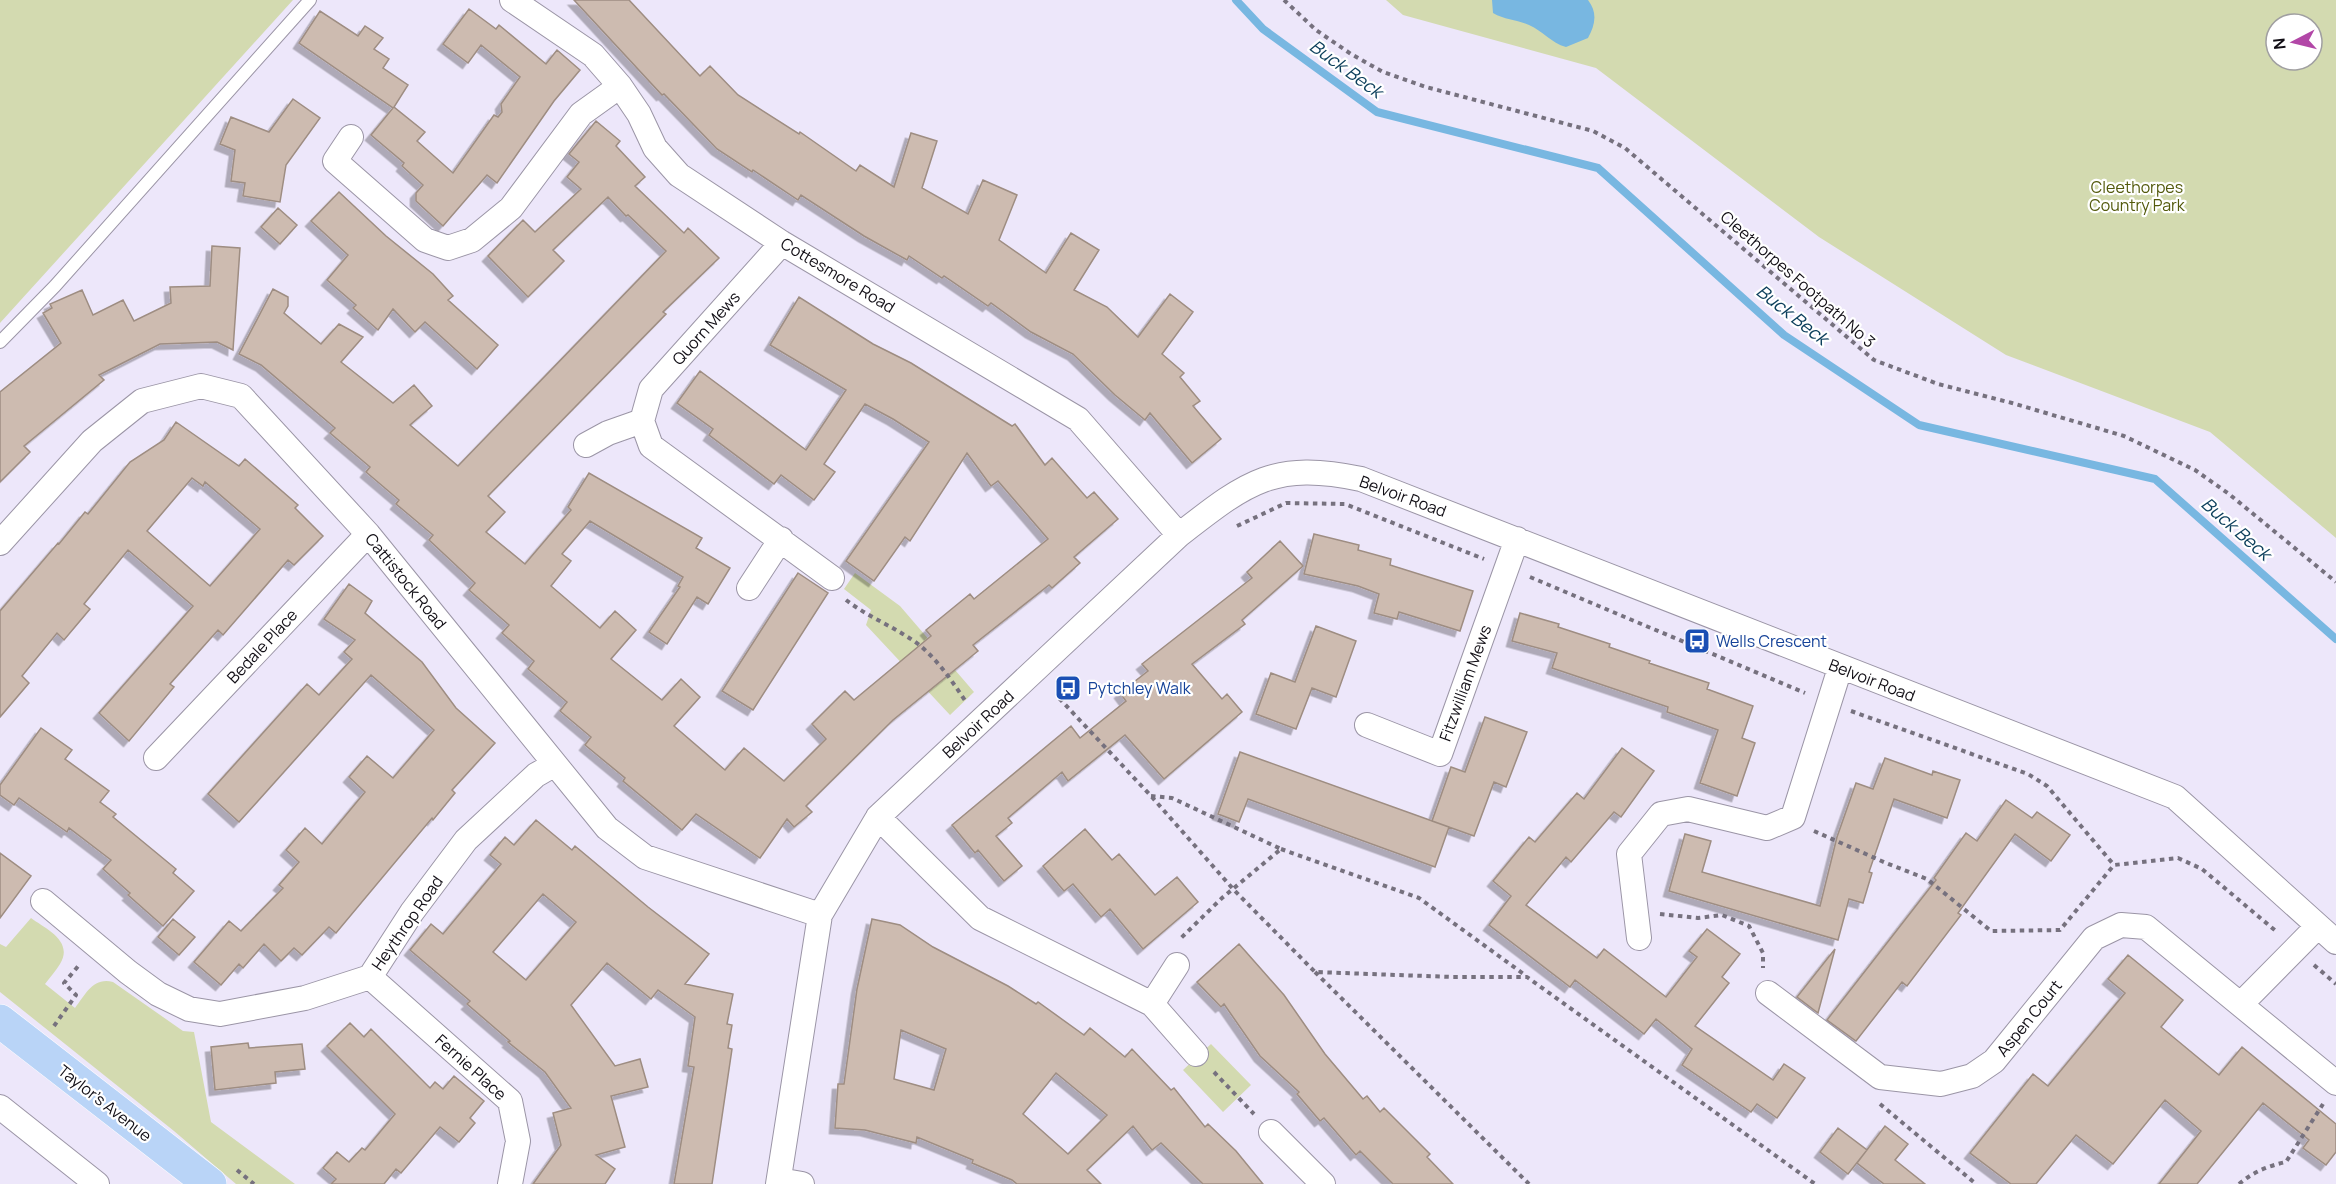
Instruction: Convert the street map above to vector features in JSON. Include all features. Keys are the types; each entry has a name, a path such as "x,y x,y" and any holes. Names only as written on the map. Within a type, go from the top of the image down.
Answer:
{"main road":[{"name":"Taylor's Avenue","path":"0,1021 210,1184"}],"street":[{"name":"Cottesmore Road","path":"512,0 593,54 620,86 639,114 655,148 679,175 782,243 1078,419 1179,535"},
{"path":"351,137 334,161 425,240 448,248 472,240 511,208 581,114 620,86"},
{"name":"Quorn Mews","path":"642,421 651,389 782,243"},
{"name":"Cattistock Road","path":"0,543 92,441 142,401 201,386 241,396 368,534 607,828 645,857 820,915"},
{"path":"586,445 608,433 642,421 651,446 832,578"},
{"name":"Belvoir Road","path":"786,1183 820,915 878,817 1179,535 1229,496 1260,480 1293,472 1329,472 1361,479 2175,798 2327,934"},
{"name":"Bedale Place","path":"156,758 368,534"},
{"path":"749,588 781,539"},
{"name":"Fitzwilliam Mews","path":"1367,725 1440,754 1517,539"},
{"path":"1639,938 1629,854 1661,814 1688,808 1767,828 1793,817 1840,668"},
{"name":"Heythrop Road","path":"43,901 158,994 189,1009 220,1014 305,998 370,977 411,912 466,840 536,775 555,764"},
{"path":"878,817 980,918 1152,1004 1196,1054"},
{"name":"Aspen Court","path":"1880,1077 1941,1084 1972,1076 1994,1061 2094,938 2121,925 2146,927 2336,1083"},
{"path":"2241,1005 2296,948 2327,934"},
{"path":"1152,1004 1177,965"},
{"name":"Fernie Place","path":"370,977 510,1101 518,1141 510,1184"},
{"path":"1768,993 1880,1077"},
{"path":"0,1107 97,1184"},
{"path":"1271,1132 1323,1184"}],"lane":[{"path":"0,342 55,286 310,0"}],"path":[{"name":"Cleethorpes Footpath No 3","path":"1284,0 1316,30 1383,72 1426,87 1593,131 1625,148 1874,360 1938,384 2124,436 2194,470 2229,494 2336,582"},
{"path":"1235,527 1286,503 1345,504 1554,586 1830,703 2028,774 2047,786 2114,866"},
{"path":"832,578 827,585 862,612 884,622 918,645 939,664 979,723"},
{"path":"1044,662 1061,682 1058,697 1151,796 1234,890 1530,1184"},
{"path":"1151,796 1172,798 1281,849 1419,898 1815,1184"},
{"path":"1788,820 1927,879 1990,931 2060,930 2114,866 2178,858 2202,869 2336,984"},
{"path":"1177,965 1165,954 1222,898 1281,849"},
{"path":"1636,912 1698,918 1722,915 1749,926 1763,953 1763,978 1768,993"},
{"path":"52,1029 76,996 64,983 96,945"},
{"path":"1315,972 1527,977"},
{"path":"1196,1054 1271,1132"},
{"path":"1880,1077 1867,1093 1976,1184"},
{"path":"2239,1184 2248,1176 2269,1166 2286,1162 2336,1083"}],"green space":[{"path":"0,0 293,0 0,323"},
{"name":"Cleethorpes Country Park","path":"1386,0 2336,0 2336,538 2210,432 2006,355 1819,237 1596,68 1403,15"},
{"path":"855,573 900,606 974,692 950,715 866,625 871,610 844,589"},
{"path":"31,918 56,936 63,949 60,964 45,984 75,1008 95,984 113,982 183,1031 194,1032 211,1122 295,1184 236,1184 174,1131 0,992 0,944 6,947"},
{"path":"1211,1044 1251,1085 1223,1112 1183,1070"}],"water":[{"path":"1492,0 1588,0 1594,14 1594,24 1588,38 1566,47 1529,25 1493,13"}],"building":[{"path":"574,0 629,0 700,76 710,66 738,95 799,134 800,132 856,171 860,165 894,187 911,133 937,141 922,188 968,214 983,180 1017,195 999,240 1046,273 1071,233 1099,250 1074,290 1107,307 1138,337 1170,294 1193,312 1162,354 1184,373 1180,377 1200,401 1193,406 1221,439 1192,463 1150,413 1145,420 1115,395 1073,354 1031,332 991,303 988,306 944,276 942,278 909,256 907,260 864,236 801,195 798,200 717,149 664,94 662,95"},
{"path":"469,9 496,29 499,25 546,64 557,50 580,70 554,101 497,183 487,175 443,226 416,201 416,193 423,185 402,166 404,163 371,135 393,108 299,43 320,11 358,36 365,26 383,38 374,49 389,59 383,68 408,85 394,107 425,132 417,141 453,173 494,115 498,117 502,112 501,104 520,77 481,45 468,63 443,44"},
{"path":"293,99 320,118 286,165 280,202 243,196 245,183 231,181 235,150 220,144 231,117 269,132"},
{"path":"596,121 620,141 616,146 645,177 635,186 684,233 688,228 719,258 663,312 666,314 488,496 505,512 486,532 525,564 571,510 568,507 589,473 702,538 696,548 730,568 708,604 697,597 667,644 649,632 680,587 678,586 683,577 590,521 562,554 571,561 551,586 600,628 615,611 636,630 611,659 662,700 681,679 700,697 674,726 725,770 744,748 784,781 826,739 812,724 845,691 854,700 931,636 926,630 970,594 974,599 1048,539 998,481 991,486 967,453 910,541 905,537 874,581 846,561 929,442 865,404 824,464 835,472 814,500 781,475 774,484 709,435 713,429 677,403 700,371 806,450 846,390 770,345 799,297 873,344 911,363 1012,426 1015,424 1045,465 1052,458 1087,498 1094,492 1118,519 1074,557 1080,563 1052,588 1049,585 973,645 978,651 893,720 806,806 812,812 794,827 787,819 760,858 696,814 682,830 623,781 625,778 585,745 591,737 560,711 567,702 528,669 534,661 502,633 509,625 469,590 475,583 429,540 433,535 396,504 399,500 366,472 370,467 330,433 335,428 261,365 239,354 273,289 288,297 288,306 284,313 321,344 339,324 363,337 341,362 393,403 414,385 432,406 410,425 458,466 666,251 608,197 553,250 564,261 528,297 488,256 523,220 535,232 581,189 567,177 579,162 569,154"},
{"path":"339,192 386,236 433,274 453,296 448,300 498,345 477,369 425,322 415,332 393,309 378,330 353,308 356,305 327,280 348,255 311,221"},
{"path":"278,208 297,225 280,244 261,227"},
{"path":"212,246 240,248 233,350 217,342 160,344 99,375 104,380 24,446 30,452 0,482 0,392 61,343 43,313 52,308 50,304 82,290 93,315 123,300 134,321 171,303 170,287 210,286"},
{"path":"176,422 239,466 245,459 298,505 295,508 323,536 294,565 288,560 223,635 218,630 170,684 174,687 129,741 99,713 193,606 128,550 84,604 90,609 64,640 57,633 22,676 29,683 0,717 0,611 85,512 88,514 130,462 164,440","holes":["192,478 203,486 205,482 260,529 210,586 147,531"]},
{"path":"1314,534 1359,545 1358,550 1391,559 1390,565 1473,591 1460,631 1399,612 1397,619 1374,613 1379,594 1358,586 1304,574"},
{"path":"1280,541 1303,566 1242,620 1245,624 1192,664 1222,699 1227,694 1242,712 1164,779 1125,735 1068,781 1062,772 1008,818 1012,823 996,836 1022,866 1004,881 978,850 975,853 952,825 1071,726 1080,738 1126,701 1120,693 1148,671 1142,664 1252,578 1247,572"},
{"path":"798,573 828,593 753,710 722,691"},
{"path":"349,584 372,601 365,613 422,662 456,708 495,743 452,790 455,793 336,933 329,927 302,955 294,948 281,961 264,944 243,968 239,964 221,985 194,962 229,921 241,931 283,888 279,885 299,862 286,850 305,828 322,844 365,792 349,777 367,756 393,778 434,730 371,675 239,822 208,794 307,684 319,695 352,659 344,652 355,640 324,619"},
{"path":"1520,613 1559,624 1558,627 1610,644 1609,647 1650,661 1649,663 1709,683 1707,689 1753,706 1742,738 1755,743 1737,796 1700,783 1718,730 1667,712 1668,707 1552,668 1557,653 1512,641"},
{"path":"1316,626 1356,641 1336,697 1312,688 1296,729 1256,714 1271,673 1295,682"},
{"path":"1485,717 1527,732 1506,787 1494,782 1474,836 1432,821 1451,767 1465,772"},
{"path":"41,728 72,750 65,759 109,791 100,802 116,814 113,817 176,869 173,873 194,891 163,926 103,869 111,860 69,828 67,832 19,798 14,805 0,795 0,785"},
{"path":"1622,748 1654,771 1621,817 1614,812 1571,862 1566,857 1526,905 1597,958 1604,949 1666,997 1697,957 1689,951 1707,929 1740,954 1722,977 1729,983 1695,1026 1773,1080 1784,1064 1805,1078 1777,1118 1757,1104 1751,1112 1682,1065 1692,1049 1656,1019 1644,1034 1575,980 1570,987 1489,925 1511,896 1493,881 1529,837 1535,842 1577,793 1584,799"},
{"path":"1240,752 1449,827 1435,867 1248,799 1239,822 1218,814"},
{"path":"1885,758 1932,775 1933,771 1960,780 1947,818 1894,799 1869,872 1872,873 1863,903 1849,899 1838,940 1669,891 1685,834 1711,841 1702,872 1820,906 1837,837 1856,783 1873,789"},
{"path":"2006,800 2032,818 2037,812 2070,835 2051,861 2015,834 1958,913 1961,915 1907,986 1902,982 1856,1041 1827,1020 1936,880 1934,878 1966,833 1977,841"},
{"path":"536,820 572,850 575,846 709,954 685,984 733,994 727,1024 732,1025 728,1048 732,1049 712,1184 674,1184 694,1067 688,1066 695,1017 658,990 651,999 607,963 571,1005 615,1066 640,1059 648,1087 611,1096 625,1147 596,1155 615,1169 605,1184 533,1184 561,1145 553,1113 571,1108 545,1072 508,1042 510,1041 467,1004 470,1001 410,950 431,924 443,934 501,864 490,855 505,837 514,845","holes":["543,894 576,922 526,980 493,952"]},
{"path":"1085,829 1112,860 1119,854 1155,895 1177,877 1198,902 1143,949 1110,909 1101,917 1073,884 1064,891 1043,866"},
{"path":"0,853 31,876 0,918"},
{"path":"173,919 195,937 179,955 158,937"},
{"path":"872,919 900,925 933,947 1008,986 1036,1004 1038,1002 1084,1035 1090,1028 1125,1057 1132,1049 1171,1090 1174,1088 1205,1127 1208,1124 1236,1151 1263,1184 1203,1184 1161,1143 1152,1150 1133,1126 1087,1170 1101,1184 1017,1184 972,1163 973,1160 917,1137 916,1143 865,1130 835,1128 838,1084 844,1084 857,989","holes":["901,1030 946,1049 934,1090 894,1079","1056,1073 1107,1115 1068,1154 1023,1114"]},
{"path":"1239,944 1284,995 1325,1054 1363,1099 1367,1096 1380,1112 1384,1108 1430,1154 1427,1157 1453,1184 1393,1184 1360,1151 1356,1155 1324,1118 1320,1121 1297,1094 1299,1092 1260,1056 1224,1004 1221,1007 1197,982"},
{"path":"1835,949 1818,1013 1797,997"},
{"path":"2128,955 2183,1000 2161,1027 2219,1075 2242,1047 2336,1124 2336,1152 2326,1165 2303,1148 2309,1140 2263,1103 2197,1184 2159,1184 2201,1131 2165,1100 2113,1164 2076,1135 2036,1184 2011,1184 1970,1153 2033,1074 2048,1086 2125,993 2108,979"},
{"path":"350,1023 364,1037 371,1029 430,1088 435,1082 443,1089 454,1076 484,1101 470,1118 475,1123 459,1142 440,1127 401,1173 396,1169 384,1184 331,1184 336,1179 323,1168 337,1152 349,1162 362,1148 365,1150 395,1114 327,1046"},
{"path":"248,1043 249,1048 302,1044 305,1069 275,1072 276,1083 215,1090 211,1047"},
{"path":"1885,1126 1908,1144 1895,1160 1925,1184 1884,1184 1857,1163"},
{"path":"1838,1128 1867,1150 1848,1174 1820,1152"}],"waterway":[{"name":"Buck Beck","path":"1236,0 1263,29 1377,112 1598,168 1784,335 1919,425 2155,479 2336,639"}],"place":[{"name":"Wells Crescent","path":"1697,641"},
{"name":"Pytchley Walk","path":"1068,688"}]}
